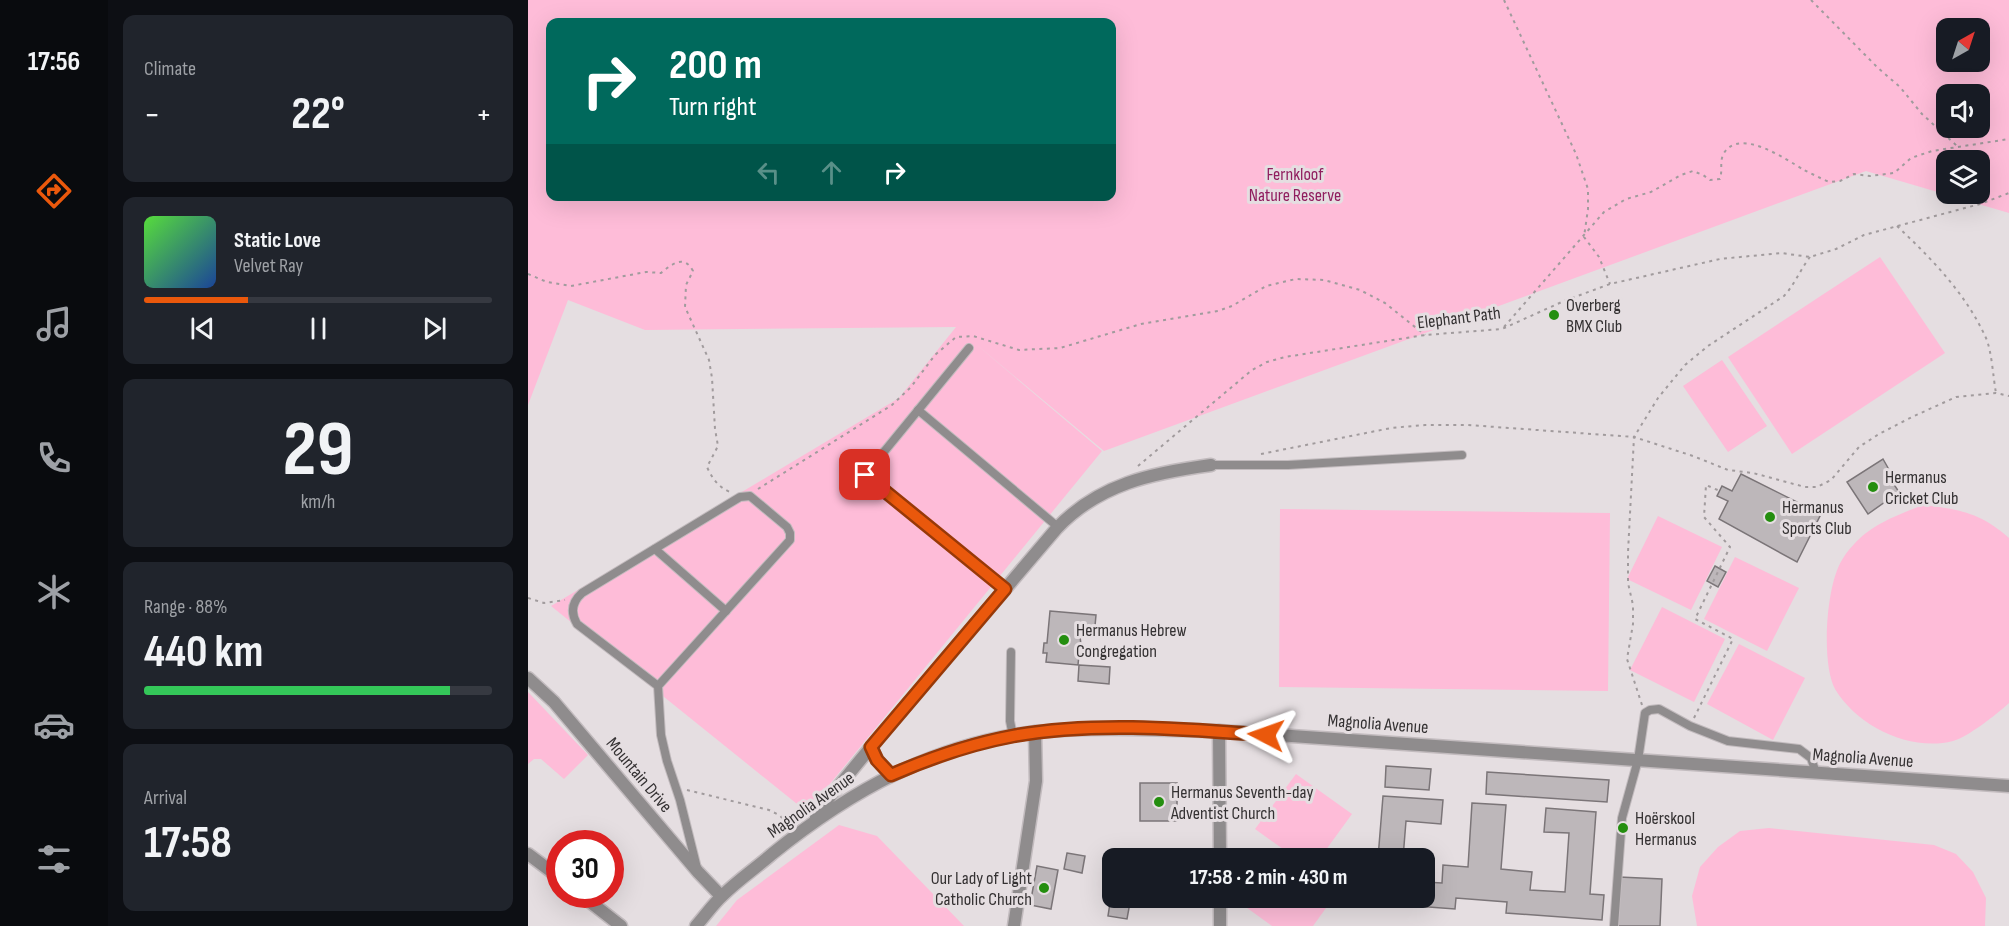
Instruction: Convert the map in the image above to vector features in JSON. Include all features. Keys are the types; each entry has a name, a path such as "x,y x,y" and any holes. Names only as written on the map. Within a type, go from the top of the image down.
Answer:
{"street":[{"path":"814,821 824,804 1005,589 1058,527 1083,504 1113,488 1162,473 1211,465"},
{"name":"Mountain Drive","path":"528,678 554,702 721,896"},
{"name":"Magnolia Avenue","path":"696,926 721,896 797,834 864,789 891,775 946,753 1035,732 1102,729 1219,731 2009,786"},
{"path":"1219,731 1220,848"},
{"path":"1014,926 1036,781 1035,732"},
{"path":"871,747 877,760 891,775"},
{"path":"528,854 546,868"},
{"path":"598,908 621,926"},
{"path":"1220,908 1220,926"}],"lane":[{"path":"865,475 969,348"},
{"path":"918,410 1058,527"},
{"path":"1211,465 1288,465 1462,455"},
{"path":"853,465 1005,589"},
{"path":"658,686 577,624 572,613 577,597 744,496 752,497 789,530 788,543 658,686 661,735 698,872"},
{"path":"655,549 726,611"},
{"path":"1011,652 1010,721 1013,736"},
{"path":"1614,926 1622,818 1638,760 1645,713 1659,709 1690,726 1728,741 1799,749 1811,758 1816,773"}],"path":[{"path":"1504,0 1576,154 1588,189 1584,237 1599,257 1610,284"},
{"path":"1811,0 1900,87 1922,114 1958,147"},
{"path":"1502,329 1604,212 1626,199 1651,192 1693,171 1710,180 1720,179 1723,171 1720,163 1729,147 1750,144 1769,150 1829,182 1840,182 1854,174 1870,176 1894,173 1911,158 1932,151 2009,139"},
{"path":"1645,713 1627,659 1634,604 1628,583 1628,552 1634,437 1658,398 1685,365 1708,346 1784,296 1810,257 1836,249 1864,235 2009,194"},
{"path":"1897,226 1925,252 1959,293 1987,340 1996,393"},
{"name":"Elephant Path","path":"1138,466 1252,370 1267,362 1285,357 1425,335 1502,329 1564,301 1610,284 1720,259 1781,254 1810,257"},
{"path":"528,274 547,282 571,286 646,272 661,273 675,262 683,261 689,264 693,270 686,285 685,307 709,360 712,378 718,447 707,467 712,479 723,489 744,496 892,405 911,387 935,356 956,337 973,336 1019,350 1060,348 1142,324 1218,311 1232,306 1266,286 1296,279 1324,280 1360,290 1385,303 1425,335"},
{"path":"1256,455 1391,428 1468,425 1634,437 1728,470 1753,473 1805,488 1817,487 1831,480 1859,447 1879,434 1956,397 1996,393 2009,396"},
{"path":"1690,726 1733,639 1695,619 1730,547 1704,517 1706,485 1720,491"},
{"path":"528,598 544,603 562,601 582,593"},
{"path":"676,787 769,810 779,815 797,834"}],"green space":[{"name":"Fernkloof Nature Reserve","path":"528,0 2009,0 2009,213 1978,204 1990,204 1990,150 1936,150 1936,192 1866,171 1104,451 971,340 1102,451 807,812 551,606 899,398 956,327 645,330 568,300 528,405"},
{"path":"1880,257 1945,353 1792,454 1728,357"},
{"path":"1722,360 1767,426 1728,452 1683,386"},
{"path":"1923,505 1948,508 1969,514 1989,523 2009,538 2009,703 1966,735 1953,741 1936,743 1920,743 1886,733 1857,714 1835,689 1828,661 1827,643 1832,587 1844,557 1856,542 1873,528"},
{"path":"1280,509 1610,513 1608,691 1279,687"},
{"path":"1658,516 1722,547 1691,610 1627,579"},
{"path":"1735,557 1799,588 1767,651 1704,619"},
{"path":"1662,607 1725,639 1694,702 1630,670"},
{"path":"1739,644 1805,678 1773,740 1707,704"},
{"path":"528,692 588,755 564,779 541,759 534,759 528,764"},
{"path":"1296,774 1352,814 1327,848 1282,848 1255,829"},
{"path":"839,825 877,836 964,926 716,926 737,900"},
{"path":"1769,828 1934,845 1956,854 1973,872 1986,898 1985,926 1697,926 1692,896 1700,867 1718,847 1740,831"},
{"path":"1247,908 1326,908 1313,926 1272,926"}],"building":[{"name":"Hermanus Cricket Club","path":"1883,459 1892,475 1889,477 1899,492 1868,514 1847,482"},
{"name":"Hermanus Sports Club","path":"1741,474 1821,514 1797,562 1719,519 1728,501 1717,496 1722,486 1732,491"},
{"path":"1715,566 1726,572 1718,587 1707,581"},
{"name":"Hermanus Hebrew Congregation","path":"1050,611 1096,615 1094,637 1080,636 1082,654 1079,654 1078,665 1046,662 1047,653 1043,653 1044,643 1047,643"},
{"path":"1079,665 1110,667 1109,684 1078,681"},
{"path":"1386,766 1431,769 1429,790 1385,787"},
{"path":"1487,772 1609,780 1607,802 1486,794"},
{"name":"Hermanus Seventh-day Adventist Church","path":"1140,783 1177,783 1177,821 1140,821"},
{"path":"1383,796 1443,800 1441,824 1406,821 1404,848 1379,848"},
{"path":"1472,803 1506,805 1501,869 1532,872 1530,890 1565,892 1569,833 1544,832 1546,808 1596,812 1590,894 1604,895 1602,920 1506,913 1507,902 1456,898 1455,909 1435,907 1435,883 1442,883 1443,865 1468,867"},
{"path":"1067,853 1085,856 1082,873 1064,869"},
{"name":"Our Lady of Light Catholic Church","path":"1037,866 1058,870 1051,909 1030,905"},
{"path":"1619,877 1662,879 1660,926 1617,926"},
{"path":"1109,908 1129,908 1127,919 1108,916"}],"place":[{"name":"Overberg BMX Club","path":"1554,315"},
{"name":"Hermanus Cricket Club","path":"1873,487"},
{"name":"Hermanus Sports Club","path":"1770,517"},
{"name":"Hermanus Hebrew Congregation","path":"1064,640"},
{"name":"Hermanus Seventh-day Adventist Church","path":"1159,802"},
{"name":"Hoërskool Hermanus","path":"1623,828"},
{"name":"Our Lady of Light Catholic Church","path":"1044,888"}],"route":[{"path":"865,475 1005,589 871,747 877,760 891,775 946,753 991,740 1035,732 1137,729 1219,731 1266,735"}]}
